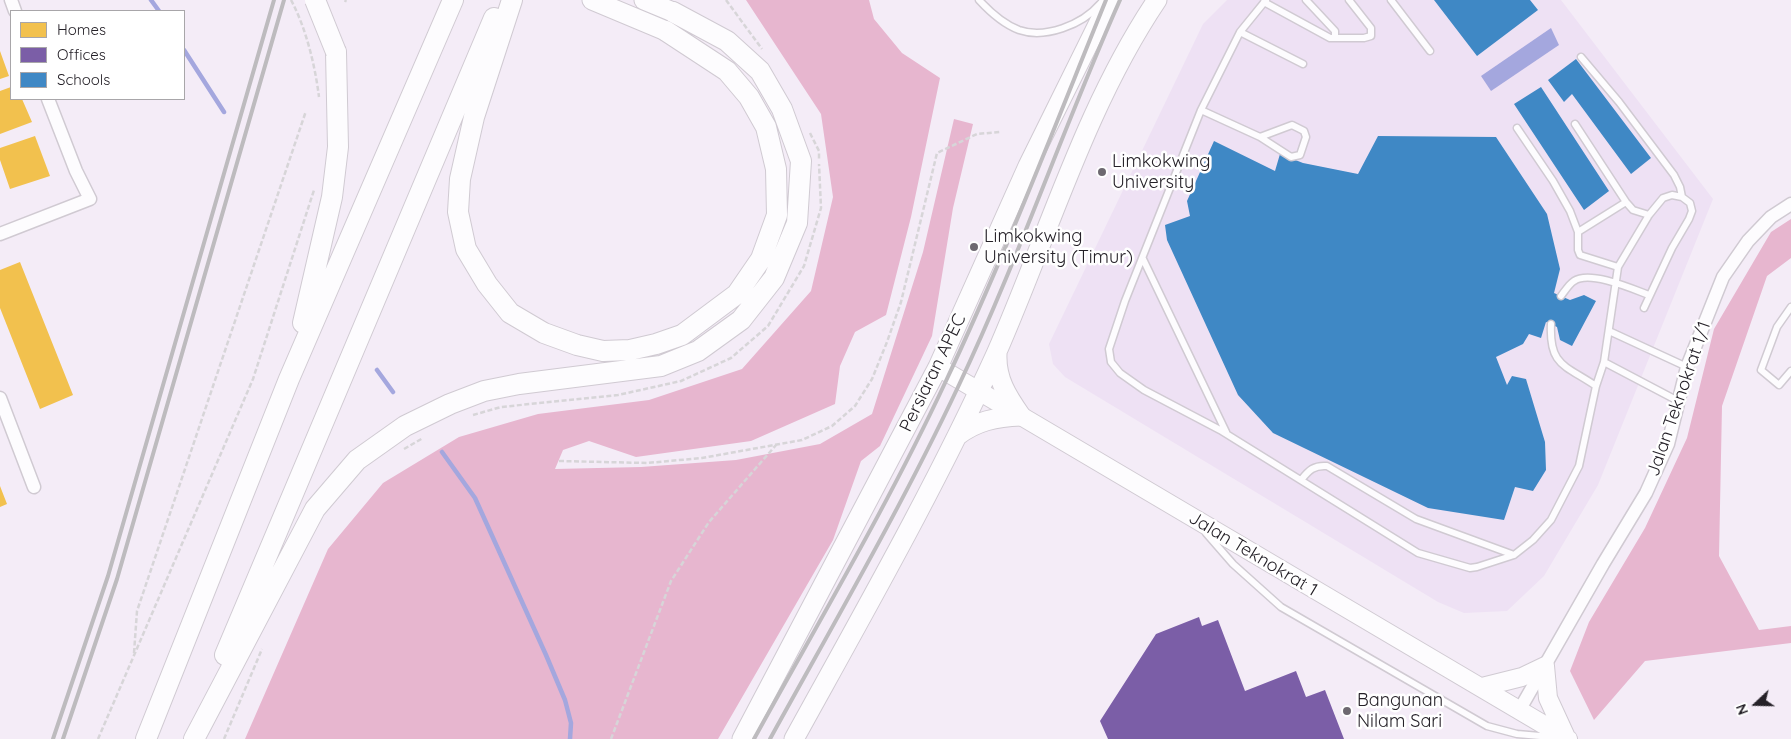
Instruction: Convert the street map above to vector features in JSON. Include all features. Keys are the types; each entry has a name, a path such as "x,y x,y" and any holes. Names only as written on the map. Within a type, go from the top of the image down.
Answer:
{"highway":[{"path":"289,379 332,197 338,147 336,52 315,0"},
{"path":"146,739 289,379 453,0"},
{"path":"190,739 501,0"},
{"path":"512,0 474,117 460,179 458,212 466,248 487,284 510,313 544,333 578,345 603,351 630,350 682,335 738,294 761,259 776,215 776,169 766,127 749,98 728,71 669,21"},
{"path":"194,739 315,509 357,460 405,426 450,404 484,391 519,384 661,366 698,351 741,320 774,278 797,223 801,161 782,109 760,71 727,41 669,21"}],"main road":[{"path":"592,0 669,21"},
{"path":"644,0 669,21"},
{"name":"Persiaran APEC","path":"742,739 938,367 1028,166 1110,0"},
{"path":"794,739 905,540 978,392 997,351 1094,118 1140,25 1157,0"},
{"path":"955,438 971,426 986,420 1021,416 1006,395 999,379 997,351"},
{"name":"Jalan Teknokrat 1","path":"938,367 1567,738"},
{"path":"1482,687 1522,677 1545,666 1548,698 1567,738"}],"street":[{"path":"0,234 90,199 76,170 48,100"},
{"name":"Jalan Teknokrat 1/1","path":"1520,709 1646,493 1668,444 1687,368 1724,277 1748,241 1771,217 1791,204"},
{"path":"0,398 34,487"}],"lane":[{"path":"979,0 998,18 1020,30 1041,31 1062,29 1081,20 1103,0"},
{"path":"1306,0 1335,31 1335,38"},
{"path":"1349,0 1371,28 1371,36 1364,38 1330,38 1265,1 1240,32 1201,110 1109,349 1111,362 1120,373 1144,390 1226,433 1424,556 1470,568 1514,555 1534,540 1551,520 1579,466 1596,386 1604,362 1618,267 1649,215 1666,196 1682,197 1690,203 1692,212 1644,308"},
{"path":"1391,0 1430,51"},
{"path":"1240,32 1303,64"},
{"path":"1581,57 1619,102 1674,175 1680,187 1682,197"},
{"path":"1201,110 1260,136 1291,156 1297,157 1300,155 1306,137 1304,131 1289,124 1260,136"},
{"path":"1575,124 1626,202 1633,210 1649,215"},
{"path":"1517,128 1553,180 1570,211 1578,232 1578,250 1580,255 1618,267"},
{"path":"1578,232 1626,202"},
{"path":"1143,259 1226,433"},
{"path":"1561,296 1574,280 1581,278 1615,281 1649,295"},
{"path":"1791,307 1777,326 1761,370 1778,385 1791,371"},
{"path":"1551,324 1550,344 1557,360 1596,386"},
{"path":"1609,331 1687,368"},
{"path":"1604,362 1680,402"},
{"path":"1300,480 1310,469 1318,466 1327,466 1416,519 1514,555"},
{"path":"1195,520 1233,564 1281,607 1487,726 1517,734 1567,738"}],"path":[{"path":"291,0 298,12 316,79 319,105"},
{"path":"133,657 137,612 306,111"},
{"path":"559,461 647,463 702,458 802,440 832,426 856,406 872,379 901,302 937,153 977,134 1000,132"},
{"path":"98,739 254,378 317,182"},
{"path":"611,739 672,581 709,522 777,444"}],"shaded area":[{"path":"746,0 869,0 874,19 902,53 940,78 911,217 886,315 855,332 840,366 835,404 751,441 636,457 589,441 563,450 555,469 641,467 736,460 820,444 872,414 923,252 954,119 973,124 953,208 932,336 880,446 861,461 833,540 718,739 245,739 328,549 383,483 459,437 538,414 649,400 742,369 811,291 833,197 821,114"},
{"path":"1227,0 1561,0 1713,199 1598,485 1544,576 1507,611 1464,613 1438,602 1065,377 1053,364 1049,344 1203,24"},
{"path":"1791,219 1791,258 1767,276 1722,406 1719,556 1759,630 1791,626 1791,643 1645,661 1594,720 1570,671 1589,622 1645,528 1687,438 1714,329 1771,232"}],"water":[{"path":"1551,28 1559,45 1491,91 1481,76"}],"building: Homes":[{"path":"0,51 9,76 0,79"},
{"path":"10,87 10,100 22,100 32,122 0,134 0,91"},
{"path":"35,136 50,176 10,189 0,160 0,148"},
{"path":"20,262 73,395 40,409 0,308 0,270"},
{"path":"0,486 7,504 0,507"}],"building: Offices":[{"path":"1199,617 1202,626 1218,620 1245,691 1296,671 1306,697 1325,690 1344,739 1108,739 1100,721 1156,634"}],"building: Schools":[{"path":"1434,0 1530,0 1538,10 1477,56"},
{"path":"1576,59 1651,158 1631,174 1572,94 1564,102 1548,80"},
{"path":"1541,87 1609,191 1584,210 1514,104"},
{"path":"1378,136 1496,137 1547,214 1560,269 1554,293 1570,300 1584,295 1596,301 1572,346 1560,340 1557,327 1546,322 1541,338 1529,334 1523,344 1496,357 1507,385 1512,376 1526,379 1545,442 1546,470 1533,491 1515,487 1504,520 1428,508 1273,433 1238,395 1167,240 1165,225 1190,216 1187,201 1214,141 1275,171 1280,154 1303,163 1358,174"}],"waterway":[{"path":"151,0 158,10"},
{"path":"185,52 224,112"},
{"path":"377,370 393,392"},
{"path":"442,452 475,498 546,655 565,700 571,723 570,739"}],"railway":[{"path":"53,739 108,576 274,0"},
{"path":"63,739 117,579 284,0"},
{"path":"754,739 877,518 945,383 1008,241 1106,0"},
{"path":"770,739 843,609 958,387 1001,291 1120,0"}],"place":[{"name":"Limkokwing University","path":"1102,172"},
{"name":"Limkokwing University (Timur)","path":"974,247"},
{"name":"Bangunan Nilam Sari","path":"1347,711"}]}
